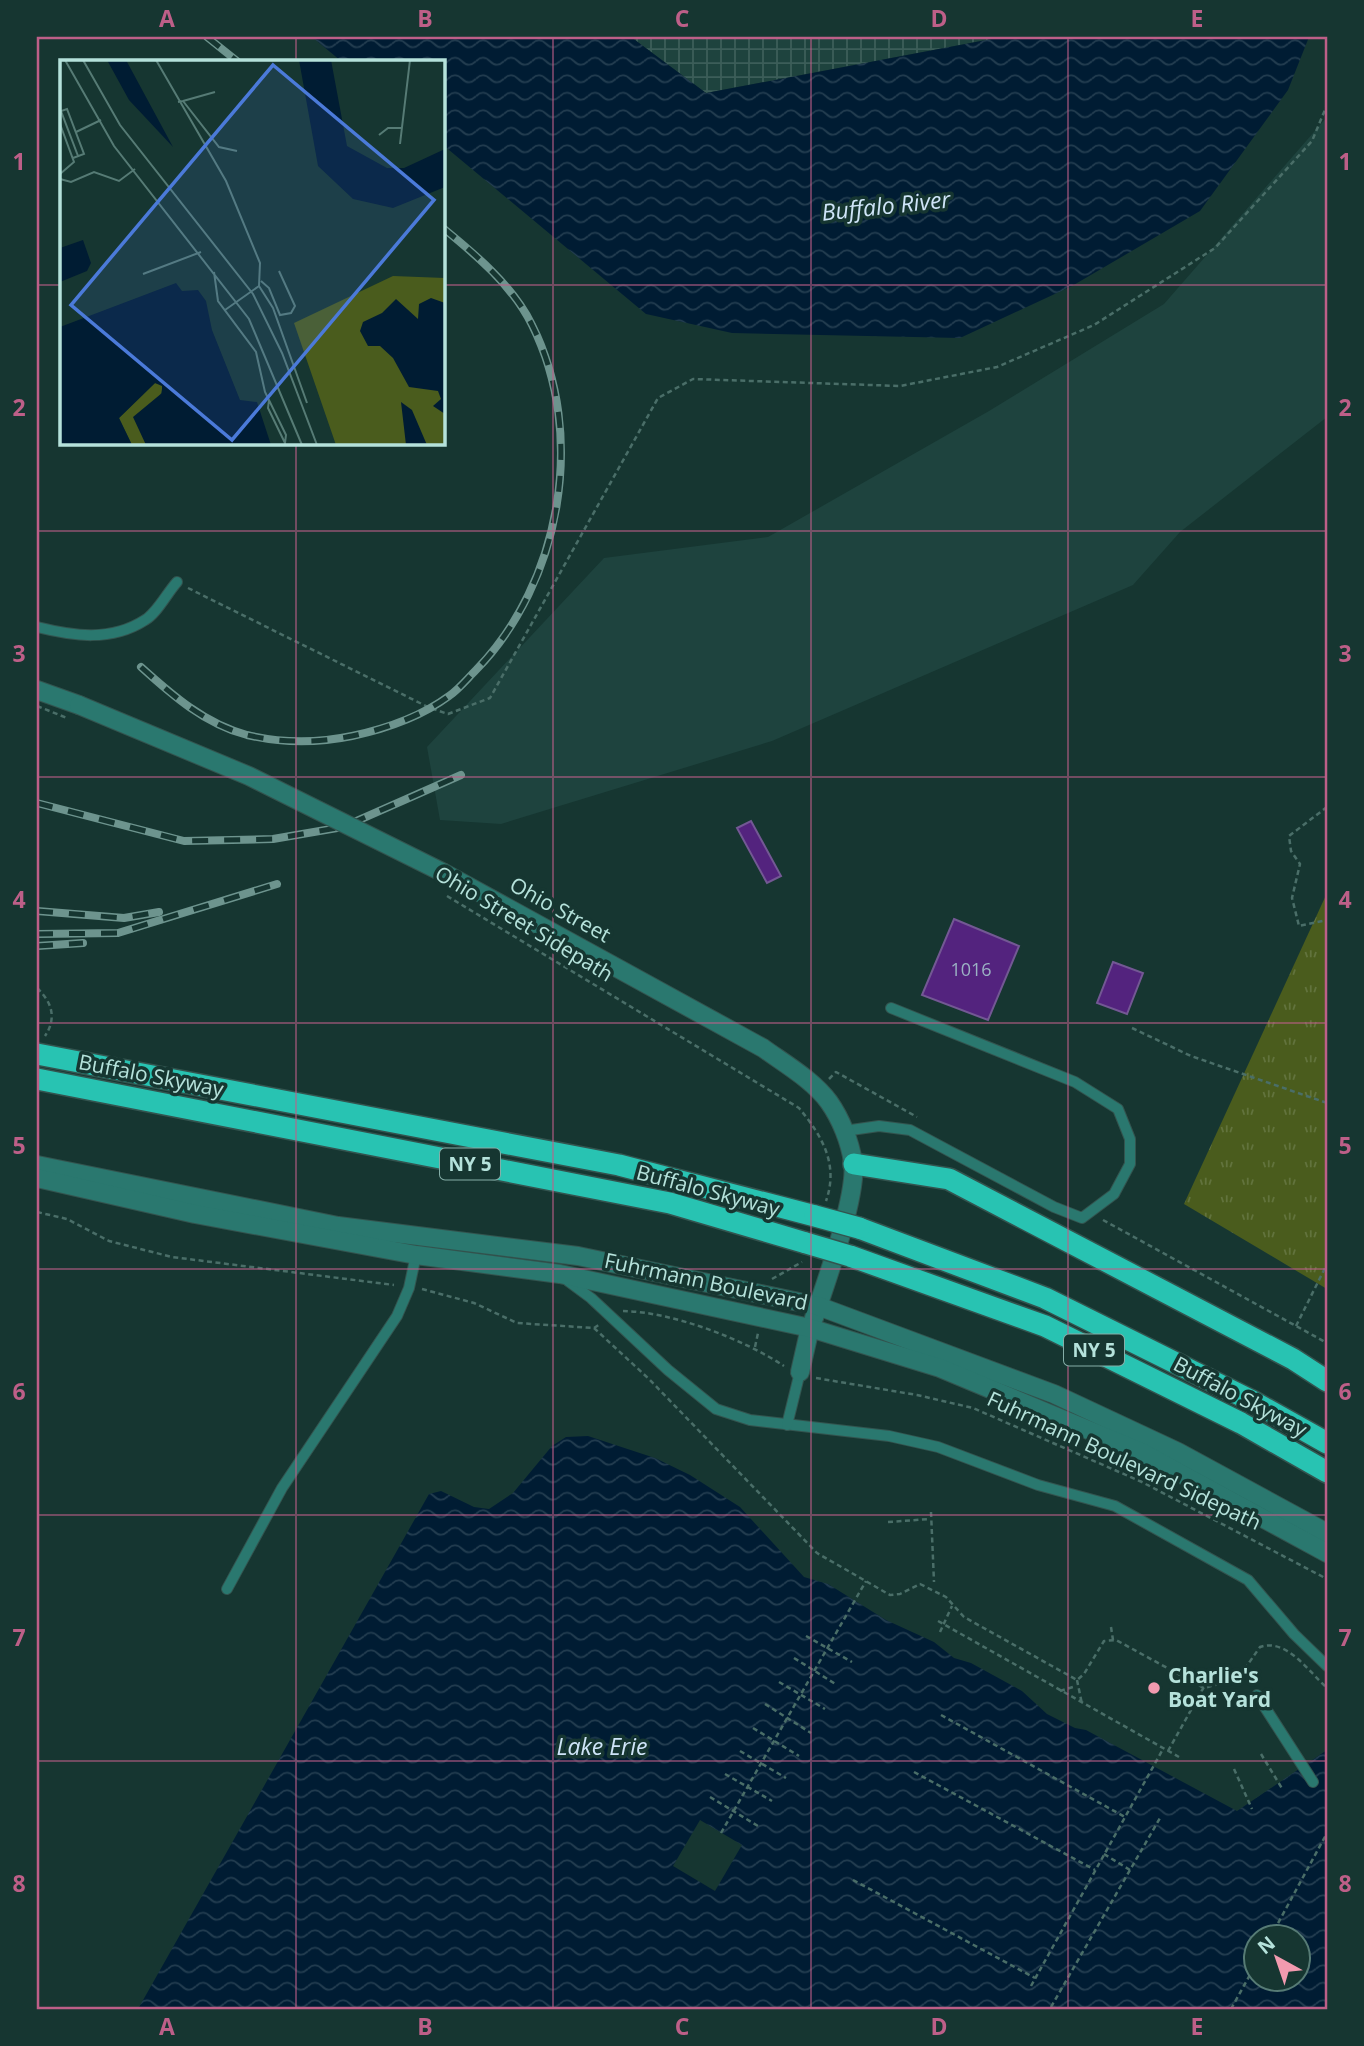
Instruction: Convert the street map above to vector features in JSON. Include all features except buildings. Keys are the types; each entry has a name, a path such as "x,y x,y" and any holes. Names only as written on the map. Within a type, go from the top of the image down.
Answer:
{"highway":[{"name":"Buffalo Skyway","path":"37,1054 159,1075 619,1165 818,1214 1045,1298 1252,1401 1327,1443"},
{"name":"Buffalo Skyway","path":"37,1079 670,1203 805,1251 850,1256 1045,1326 1241,1423 1327,1472"},
{"path":"854,1164 949,1178 1281,1353 1327,1381"}],"street":[{"name":"Ohio Street","path":"37,690 79,713 249,776 444,873 763,1048 806,1080 829,1102 844,1131 854,1164 829,1278 810,1328 801,1373"},
{"name":"Fuhrmann Boulevard","path":"37,1165 338,1226 578,1256 817,1307 1054,1394 1178,1452 1327,1533"},
{"name":"Fuhrmann Boulevard","path":"37,1178 195,1214 416,1255 552,1273 660,1293 810,1328 940,1368 1141,1452 1327,1553"},
{"path":"416,1255 419,1236"}],"lane":[{"path":"37,627 76,636 115,633 147,620 177,582"},
{"path":"844,1131 879,1126 910,1130 1054,1207 1082,1219 1114,1194 1130,1164 1130,1139 1118,1109 1075,1082 891,1008"},
{"path":"227,1589 282,1489 397,1317 410,1288 416,1255"},
{"path":"552,1273 591,1297 668,1370 716,1409 750,1420 890,1436 938,1447 1038,1485 1115,1506 1248,1580 1294,1634 1327,1666"},
{"path":"787,1425 801,1373"},
{"path":"1256,1695 1313,1782"}],"path":[{"path":"177,582 429,708 449,714 490,698 659,398 693,379 900,386 997,367 1094,325 1215,248 1312,141 1327,105"},
{"path":"37,706 79,713"},
{"path":"1327,807 1289,836 1291,850 1300,864 1292,898 1299,926 1327,920"},
{"name":"Ohio Street Sidepath","path":"445,895 799,1108 816,1129 831,1157 830,1189 818,1214"},
{"path":"37,988 51,1005 53,1021 47,1035 37,1042"},
{"path":"1132,1027 1192,1056 1327,1103"},
{"path":"799,1108 803,1104"},
{"path":"37,1212 66,1219 109,1241 172,1257 390,1285"},
{"path":"1099,1218 1327,1343"},
{"path":"772,1277 783,1275 805,1251"},
{"path":"1296,1326 1327,1264"},
{"path":"422,1290 474,1303 517,1323 594,1328 649,1378 817,1553 890,1595 900,1594 920,1584 946,1597 964,1617 1077,1680 1082,1704"},
{"name":"Fuhrmann Boulevard Sidepath","path":"617,1311 680,1322 755,1347 801,1373 974,1408 1142,1482 1278,1550 1327,1579"},
{"path":"594,1328 605,1320"},
{"path":"755,1347 760,1326"},
{"path":"931,1512 935,1582"},
{"path":"888,1522 931,1519"},
{"path":"721,1833 866,1581"},
{"path":"940,1632 953,1605"},
{"path":"938,1621 1179,1758"},
{"path":"1111,1627 1113,1640"},
{"path":"806,1636 852,1662"},
{"path":"1077,1680 1084,1674 1104,1641 1113,1640 1204,1688 1233,1681 1249,1665 1260,1647 1268,1644 1287,1648 1327,1688"},
{"path":"794,1658 837,1685"},
{"path":"1168,1751 1209,1678"},
{"path":"779,1682 825,1709"},
{"path":"1060,1691 1078,1685"},
{"path":"1198,1698 1210,1704"},
{"path":"765,1704 811,1732"},
{"path":"941,1715 1125,1817"},
{"path":"753,1728 799,1756"},
{"path":"1031,1986 1163,1749"},
{"path":"740,1751 786,1778"},
{"path":"1261,1755 1283,1790"},
{"path":"1234,1769 1252,1809"},
{"path":"914,1772 1095,1870"},
{"path":"724,1774 772,1801"},
{"path":"710,1797 758,1826"},
{"path":"1051,2007 1160,1818"},
{"path":"1277,1924 1327,1833"},
{"path":"1104,1854 1130,1870"},
{"path":"853,1880 1035,1978"},
{"path":"1231,2009 1242,1988"}],"shaded area":[{"path":"631,37 1002,37 706,93"},
{"path":"1327,117 1327,417 1180,532 1133,585 772,741 501,824 440,820 427,747 604,558 768,537 989,411 1164,304"}],"green space":[{"path":"1327,893 1327,1289 1184,1204"}],"water":[{"name":"Buffalo River","path":"312,37 631,37 706,93 1002,37 1309,37 1288,90 1200,211 1072,286 960,338 732,333 646,314 444,146 444,60 340,60"},
{"name":"Lake Erie","path":"588,1436 655,1458 690,1475 740,1507 804,1577 828,1584 886,1620 934,1642 954,1658 971,1663 1022,1691 1047,1714 1075,1728 1086,1730 1237,1811 1327,1750 1327,2009 138,2009 429,1494 441,1491 474,1507 489,1509 513,1493 552,1446 566,1437"}],"pier":[{"path":"700,1820 742,1845 715,1891 673,1866"}],"railway":[{"path":"207,37 236,60"},
{"path":"141,667 190,707 232,730 273,740 326,740 390,726 438,703 463,684 505,635 528,595 546,552 556,506 561,460 558,413 549,368 524,311 493,272 444,229"},
{"path":"37,803 184,841 273,839 343,827 461,775"},
{"path":"37,934 118,933 277,884"},
{"path":"37,911 124,918 159,912"},
{"path":"37,946 83,943"}],"place":[{"name":"Charlie's Boat Yard","path":"1154,1688"}]}
